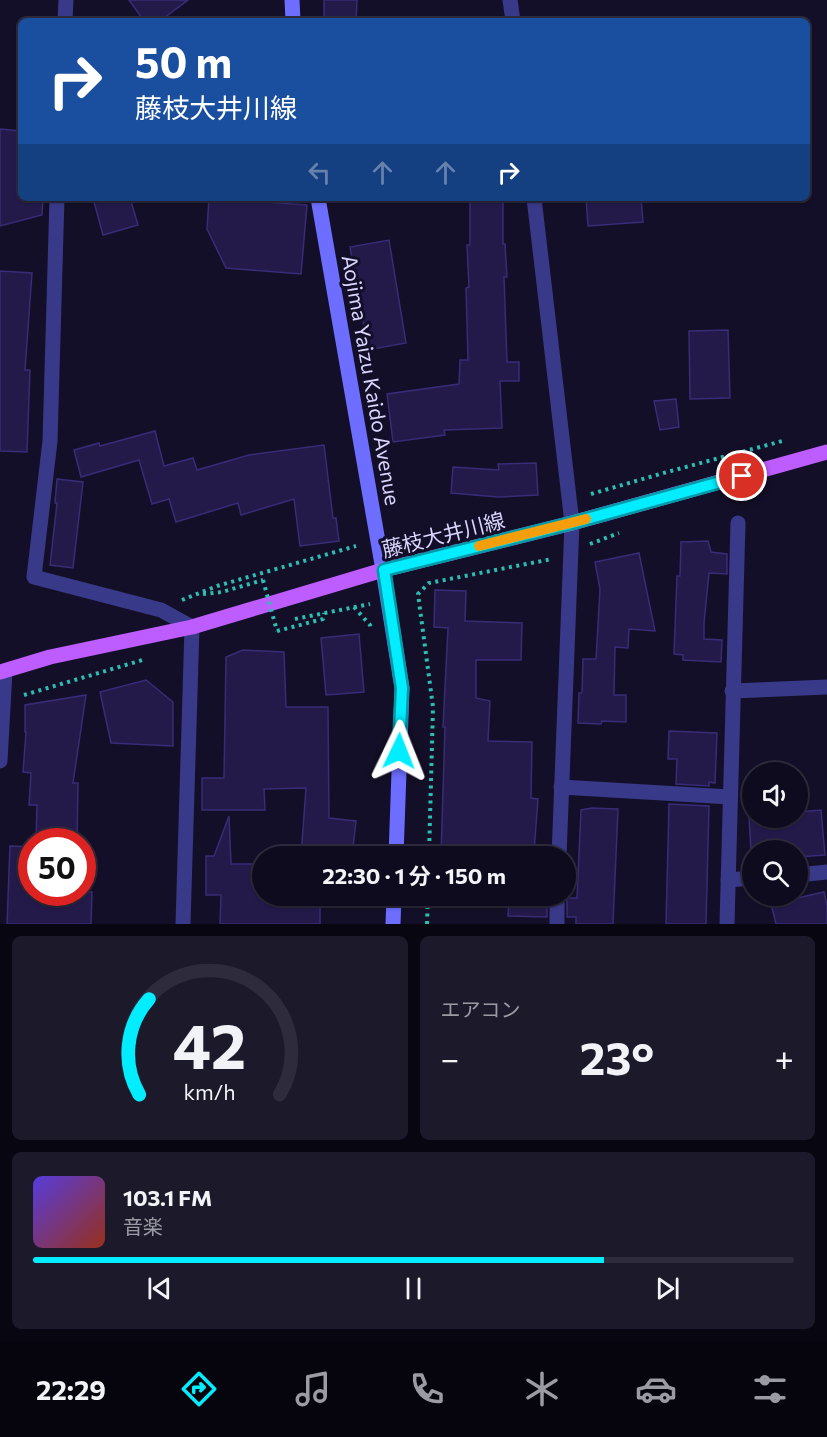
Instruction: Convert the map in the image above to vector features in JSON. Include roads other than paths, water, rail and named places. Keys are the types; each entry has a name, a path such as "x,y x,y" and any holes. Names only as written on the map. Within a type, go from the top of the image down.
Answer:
{"main road":[{"path":"292,0 293,18"},
{"name":"Aojima Yaizu Kaido Avenue","path":"319,201 384,570 402,688 396,846"},
{"name":"藤枝大井川線","path":"2,672 50,657 192,627 384,570 572,523 827,453"},
{"path":"393,924 394,906"}],"street":[{"path":"65,18 66,0"},
{"path":"510,0 513,18"},
{"path":"57,201 50,441 34,577 161,610 192,627 183,924"},
{"path":"534,201 572,523 559,846"},
{"path":"727,924 738,523"},
{"path":"0,761 2,672"},
{"path":"732,691 827,687"},
{"path":"561,787 730,797"},
{"path":"808,874 827,872"},
{"path":"728,880 742,879"},
{"path":"556,924 557,906"}]}
